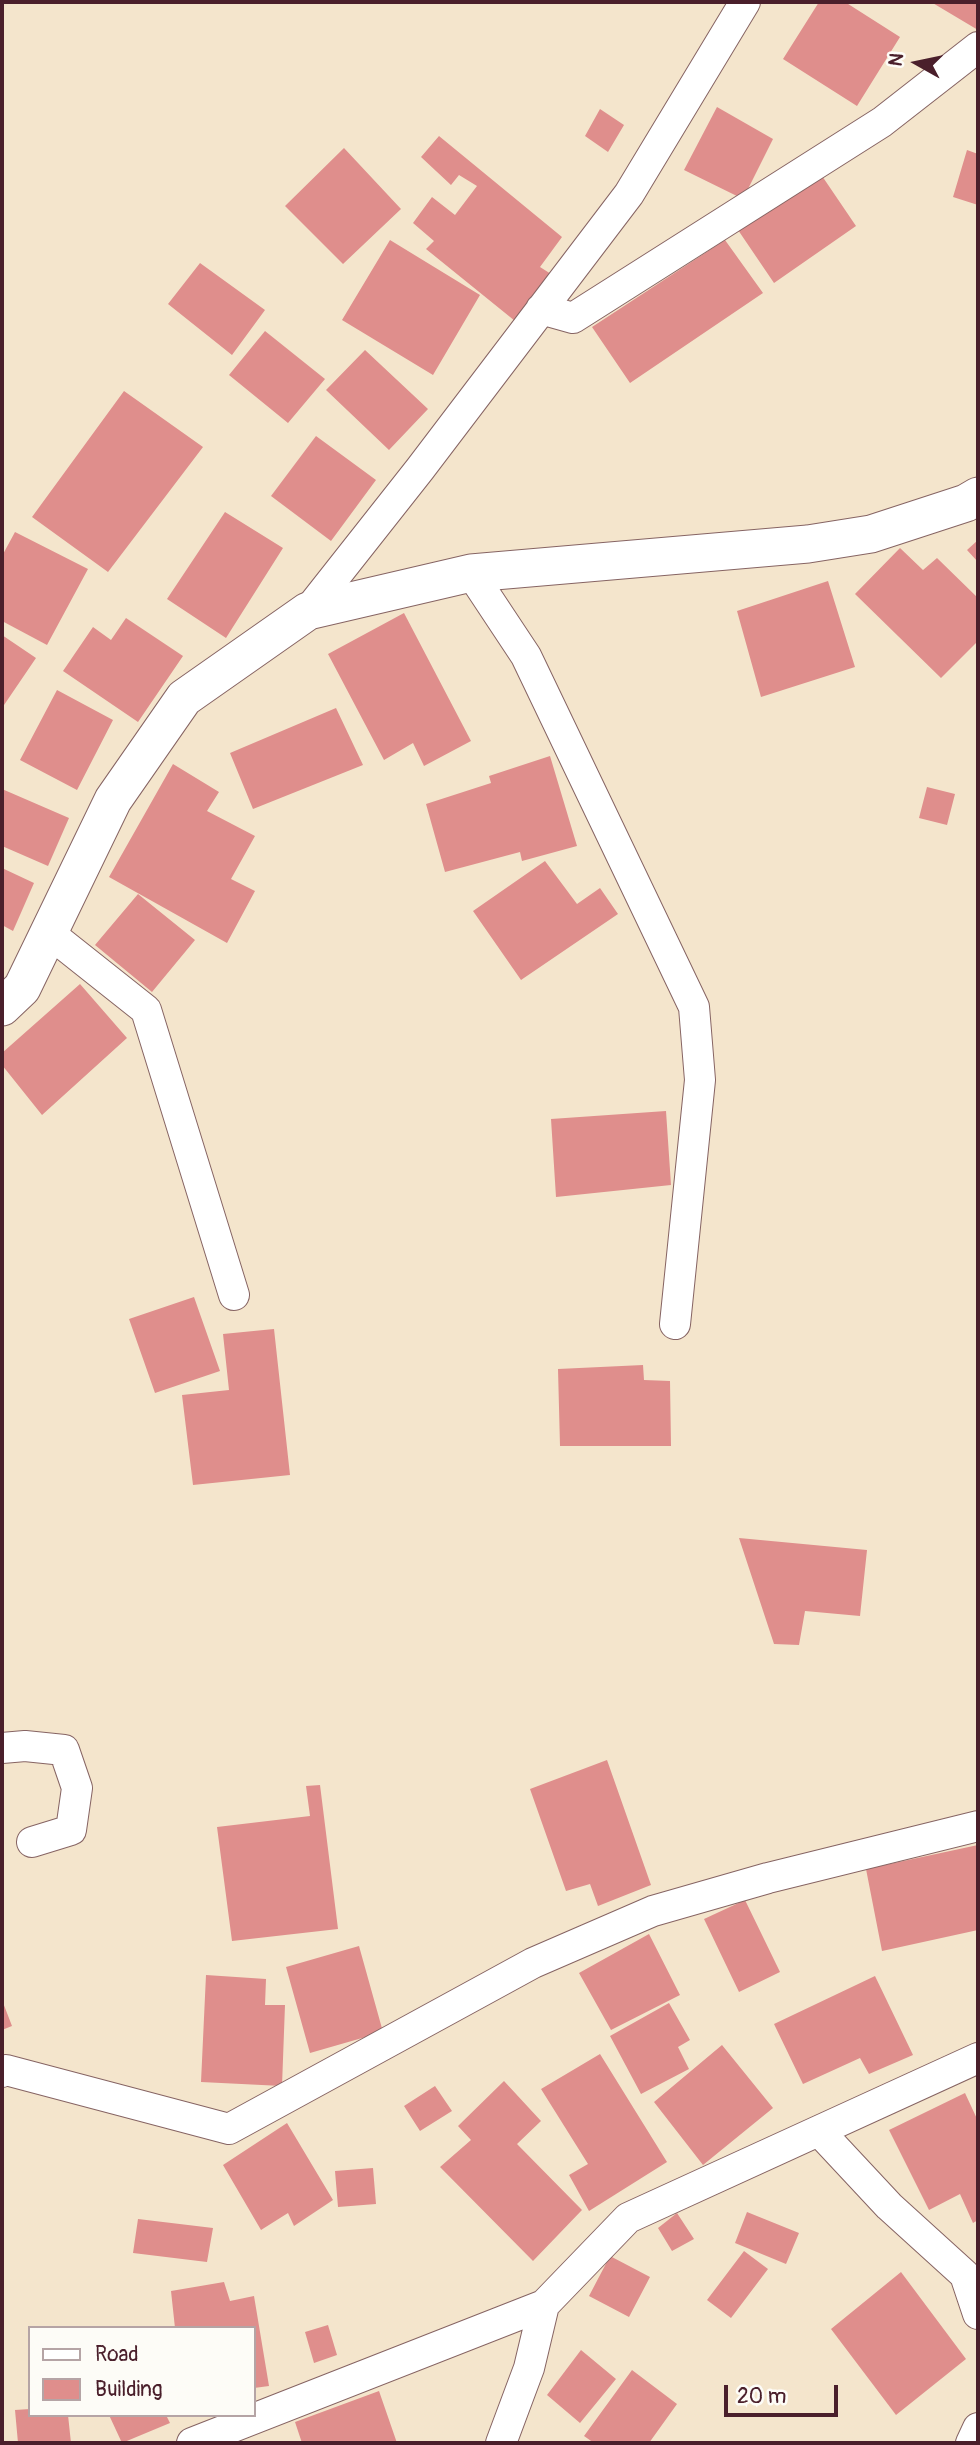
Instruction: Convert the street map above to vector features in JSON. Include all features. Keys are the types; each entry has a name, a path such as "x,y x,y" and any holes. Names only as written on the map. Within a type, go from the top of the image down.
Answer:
{"street":[{"path":"2,1007 22,988 113,800 184,698 308,611 629,194 745,2"},
{"path":"541,309 573,318 882,122 978,47"},
{"path":"308,611 471,573 808,544 872,534 966,503 978,496"},
{"path":"471,573 526,656 694,1007 700,1080 675,1324"},
{"path":"49,933 146,1010 234,1295"},
{"path":"2,1748 25,1746 64,1750 77,1788 71,1830 32,1842"},
{"path":"2,2072 6,2070 229,2129 533,1963 653,1911 768,1878 978,1826"},
{"path":"192,2443 544,2305 628,2218 978,2058"},
{"path":"820,2131 888,2206 964,2275 978,2314"},
{"path":"502,2443 528,2368 544,2305"},
{"path":"971,2443 978,2428"}],"building":[{"path":"819,2 845,2 900,37 857,106 783,59"},
{"path":"931,2 978,2 978,30"},
{"path":"717,107 773,139 743,199 684,170"},
{"path":"600,109 624,125 608,152 585,136"},
{"path":"439,136 562,237 540,267 551,274 515,321 426,249 434,241 413,223 432,197 455,215 477,186 459,175 451,185 421,157"},
{"path":"344,148 401,209 343,264 285,206"},
{"path":"967,150 978,154 978,205 953,197"},
{"path":"818,170 856,226 774,283 736,227"},
{"path":"390,240 480,295 433,375 342,320"},
{"path":"725,240 763,293 630,383 592,327"},
{"path":"200,263 265,310 232,355 168,304"},
{"path":"265,331 325,379 288,423 229,375"},
{"path":"365,350 428,409 389,450 326,390"},
{"path":"124,391 203,447 108,572 32,517"},
{"path":"316,436 376,480 331,541 271,496"},
{"path":"225,512 283,548 226,638 167,599"},
{"path":"15,532 88,569 47,645 2,621 2,556"},
{"path":"978,540 978,562 967,550"},
{"path":"900,548 923,570 937,558 978,598 978,641 941,678 855,594"},
{"path":"828,581 855,667 761,697 737,611"},
{"path":"404,613 471,741 424,766 413,743 384,760 328,654"},
{"path":"126,618 183,656 138,722 63,671 93,627 111,640"},
{"path":"2,635 36,658 2,708"},
{"path":"57,690 113,720 77,790 20,760"},
{"path":"336,708 363,765 253,809 230,753"},
{"path":"550,756 577,846 522,861 520,852 445,872 426,804 491,783 489,776"},
{"path":"173,764 219,792 207,811 255,836 231,879 255,891 227,943 109,877"},
{"path":"927,787 955,794 947,825 919,818"},
{"path":"2,789 69,818 48,866 2,846"},
{"path":"545,861 577,904 600,888 618,914 521,980 473,911"},
{"path":"2,868 34,883 13,931 2,925"},
{"path":"138,894 195,940 152,992 95,945"},
{"path":"80,984 127,1038 42,1115 2,1065 2,1053"},
{"path":"666,1111 671,1185 556,1197 551,1119"},
{"path":"194,1297 220,1371 155,1393 129,1319"},
{"path":"274,1329 290,1475 193,1485 182,1395 229,1390 223,1334"},
{"path":"643,1365 644,1380 670,1381 671,1446 560,1446 558,1369"},
{"path":"739,1538 867,1550 860,1616 805,1611 799,1645 774,1644"},
{"path":"607,1760 651,1885 598,1906 590,1884 566,1891 530,1789"},
{"path":"320,1785 338,1929 232,1941 217,1827 310,1816 306,1786"},
{"path":"978,1845 978,1930 882,1951 866,1869"},
{"path":"745,1900 780,1972 739,1992 704,1919"},
{"path":"649,1934 680,1995 611,2030 579,1973"},
{"path":"359,1946 383,2032 310,2053 286,1967"},
{"path":"206,1975 266,1979 265,2005 285,2005 282,2086 201,2082"},
{"path":"875,1976 913,2055 869,2074 860,2058 803,2084 774,2024"},
{"path":"2,2000 12,2026 2,2030"},
{"path":"669,2003 690,2040 678,2047 689,2069 641,2094 610,2036"},
{"path":"722,2045 773,2108 703,2165 654,2102"},
{"path":"600,2054 667,2162 589,2211 569,2175 588,2164 541,2089"},
{"path":"504,2081 541,2121 517,2144 582,2210 533,2261 440,2167 471,2140 458,2126"},
{"path":"435,2086 452,2111 420,2131 404,2106"},
{"path":"965,2093 978,2121 978,2220 973,2223 960,2194 929,2210 889,2130"},
{"path":"287,2123 333,2200 294,2226 288,2213 261,2230 223,2165"},
{"path":"373,2168 376,2204 338,2207 335,2171"},
{"path":"747,2212 799,2233 786,2264 735,2243"},
{"path":"677,2213 694,2239 672,2251 658,2228"},
{"path":"138,2219 213,2228 207,2262 133,2253"},
{"path":"744,2251 768,2269 731,2318 707,2300"},
{"path":"610,2256 650,2277 629,2317 589,2296"},
{"path":"901,2272 966,2359 896,2415 831,2329"},
{"path":"224,2282 230,2301 254,2296 269,2386 256,2388 256,2326 175,2326 171,2291"},
{"path":"328,2325 337,2355 314,2363 305,2332"},
{"path":"581,2350 616,2379 580,2423 547,2395"},
{"path":"632,2370 677,2404 649,2443 594,2443 584,2436"},
{"path":"379,2391 397,2443 302,2443 295,2422"},
{"path":"28,2409 28,2417 68,2417 71,2443 18,2443 15,2410"},
{"path":"110,2417 167,2417 170,2423 122,2443"}]}
